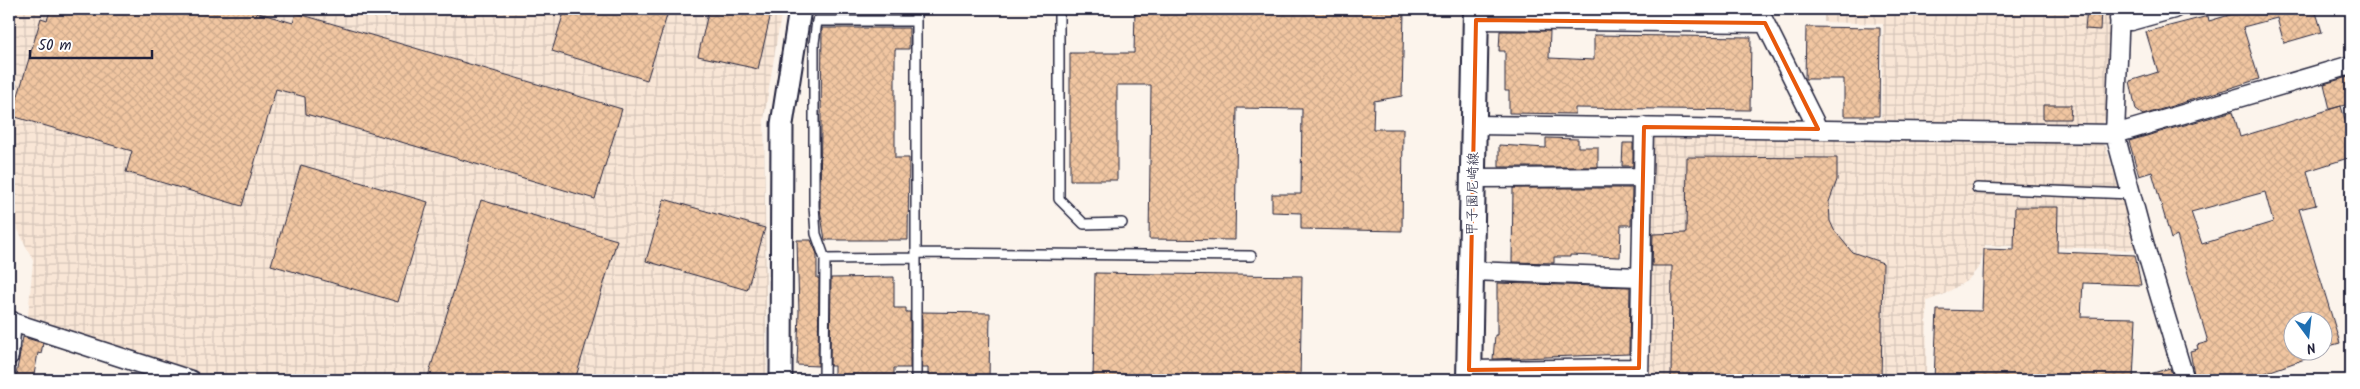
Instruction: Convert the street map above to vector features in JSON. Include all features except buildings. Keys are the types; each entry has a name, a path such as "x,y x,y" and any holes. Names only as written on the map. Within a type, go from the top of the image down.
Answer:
{"main road":[{"name":"甲子園尼崎線","path":"1469,375 1476,14"}],"street":[{"path":"781,380 782,124 800,9"},
{"path":"2120,14 2131,21 2174,9"},
{"path":"1476,14 1762,16 1818,129"},
{"path":"2120,14 2115,134 2185,380"},
{"path":"1474,125 2115,134 2351,66"},
{"path":"1469,375 1639,374 1644,127"},
{"path":"1473,178 1643,177"},
{"path":"1471,272 1641,277"},
{"path":"9,356 10,321 191,380"}],"lane":[{"path":"916,9 916,380"},
{"path":"1059,9 1059,200 1084,224 1122,223"},
{"path":"824,380 825,258 816,234 814,206 814,43 817,20 916,22"},
{"path":"1977,188 2132,194"},
{"path":"825,258 916,255 1251,256"}],"highlighted area":[{"path":"1476,20 1765,23 1818,129 1644,127 1639,368 1469,370"}],"shaded area":[{"path":"9,9 782,9 764,119 767,380 213,380 28,316 33,261 14,221 9,220"},
{"path":"1824,9 2114,9 2109,116 2100,125 1881,120 1883,24 1824,22"},
{"path":"1658,135 2101,142 2106,147 2138,250 1985,245 1980,266 1968,280 1943,295 1927,301 1926,380 1645,380 1651,141"}]}
